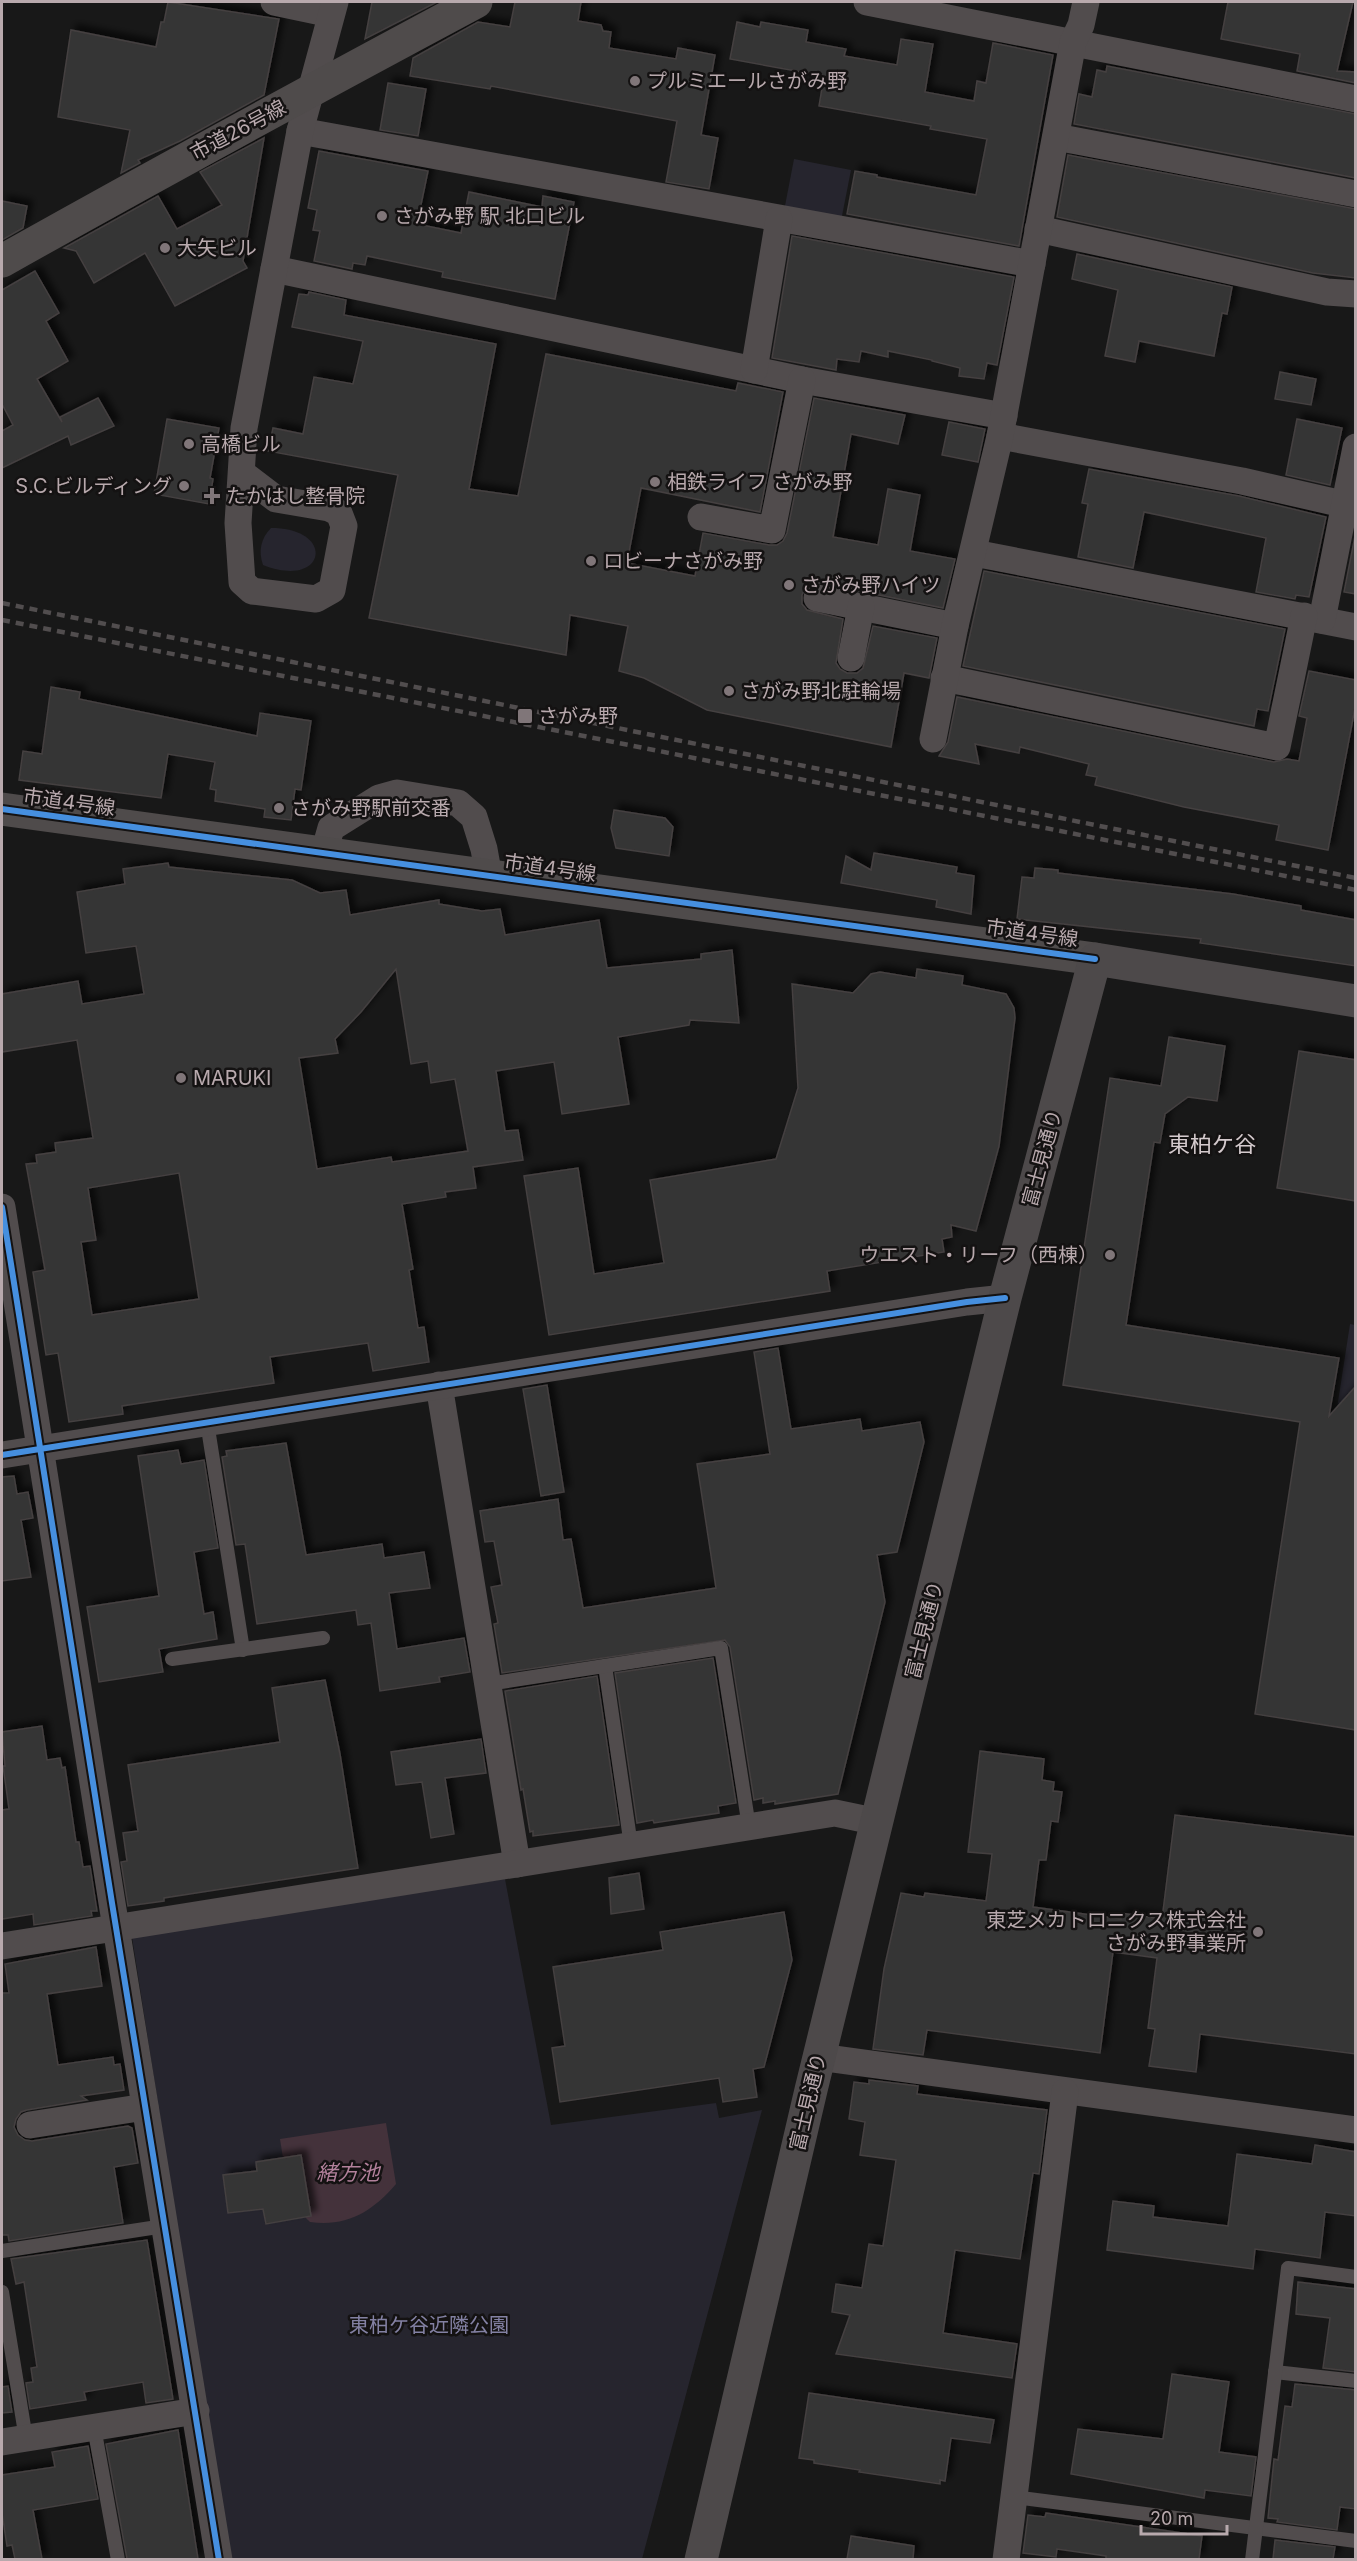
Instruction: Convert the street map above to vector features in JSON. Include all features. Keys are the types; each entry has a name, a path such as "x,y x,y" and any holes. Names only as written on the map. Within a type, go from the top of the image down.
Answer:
{"main road":[{"path":"1095,959 1356,1001"},
{"name":"富士見通り","path":"701,2559 819,2057 1005,1298 1095,959"}],"street":[{"path":"242,473 276,499 329,508 339,513 344,526 332,590 316,599 252,591 242,582 238,523 244,428 300,131 333,8 274,2"},
{"name":"市道26号線","path":"2,261 232,132 311,92 476,2"},
{"path":"877,2 1356,99"},
{"path":"933,739 955,626 1002,426 1073,42 1081,25 1086,2"},
{"path":"300,131 1032,264"},
{"path":"1056,137 1356,195"},
{"path":"754,370 779,219"},
{"path":"1038,229 1327,292 1356,294"},
{"path":"274,269 802,380 1351,506"},
{"path":"701,517 772,530 802,380"},
{"path":"944,678 1277,747 1313,618 1351,506 1356,447"},
{"path":"974,553 1356,627"},
{"path":"817,598 955,626"},
{"path":"851,658 861,607"},
{"path":"324,853 332,828 379,798 396,793 458,803 474,817 484,849 489,877"},
{"name":"市道4号線","path":"2,810 1095,959"},
{"path":"2,1208 219,2559"},
{"path":"2,1455 1005,1298"},
{"path":"439,1385 517,1864"},
{"path":"2,1946 835,1813 878,1822"},
{"path":"819,2057 1356,2130"},
{"path":"1006,2559 1065,2092"},
{"path":"30,2125 145,2107"},
{"path":"14,2440 195,2411"}],"lane":[{"path":"207,1422 243,1650"},
{"path":"172,1659 323,1638"},
{"path":"488,1684 721,1648 749,1827"},
{"path":"605,1666 631,1846"},
{"path":"2,2251 164,2226"},
{"path":"1252,2559 1288,2268 1356,2277"},
{"path":"2,2292 14,2440"},
{"path":"1275,2372 1356,2382"},
{"path":"94,2427 118,2559"},
{"path":"1014,2497 1356,2541"}],"green space":[{"path":"794,159 851,170 841,221 784,211"},
{"path":"271,528 292,531 306,537 314,546 315,556 311,564 300,570 284,571 263,565 261,545"},
{"path":"1350,1324 1355,1325 1355,1451 1331,1447"},
{"name":"東柏ケ谷近隣公園","path":"505,1879 551,2125 716,2103 719,2118 762,2110 642,2559 229,2559 132,1937"}],"water":[{"name":"緒方池","path":"386,2123 396,2184 368,2210 347,2220 310,2222 305,2217 311,2216 301,2156 283,2158 280,2139"}],"building":[{"path":"168,2 279,19 264,95 180,141 138,160 140,163 121,173 130,130 58,117 71,30 156,47"},
{"path":"372,2 437,2 365,39"},
{"path":"515,2 581,2 578,21 601,25 603,31 611,32 609,48 676,59 678,48 715,55 701,135 718,138 709,189 666,182 677,121 491,86 490,89 410,76 413,58 478,22 510,27"},
{"path":"1228,2 1353,2 1337,71 1356,72 1356,83 1297,71 1300,54 1221,39"},
{"path":"737,22 760,27 761,22 808,30 806,42 846,49 844,56 897,65 901,39 933,44 925,92 974,101 977,81 986,83 993,43 1053,55 1019,246 847,214 855,171 976,195 987,139 930,129 931,126 819,106 824,76 730,59"},
{"path":"1107,66 1356,114 1356,178 1074,124 1079,94 1092,97 1097,70 1106,72"},
{"path":"388,83 426,89 418,136 380,130"},
{"path":"264,138 243,261 247,268 175,306 145,253 94,283 76,251 64,248 158,196 177,229 222,205 200,172"},
{"path":"319,151 428,171 417,224 461,233 469,192 542,207 543,196 574,202 555,299 442,277 443,272 367,256 365,265 353,263 352,269 314,261 320,231 313,230 317,210 308,208"},
{"path":"1068,155 1356,209 1356,278 1313,273 1057,217"},
{"path":"2,201 27,206 23,228 2,240"},
{"path":"792,236 1014,277 997,365 987,363 984,379 959,376 960,368 888,351 888,357 861,351 859,362 837,359 836,370 772,358"},
{"path":"1077,254 1232,287 1227,314 1222,313 1214,356 1139,341 1135,362 1105,356 1118,290 1072,279"},
{"path":"35,271 59,313 46,321 68,361 37,379 62,422 60,417 98,398 114,426 71,445 68,436 2,468 2,431 13,425 2,404 2,290"},
{"path":"309,292 346,300 344,315 496,344 469,489 518,496 546,354 736,391 738,383 783,392 760,512 641,488 627,563 695,576 703,533 769,545 777,545 783,541 787,533 814,398 905,415 898,444 851,434 833,537 878,545 888,489 920,495 910,551 955,559 943,608 820,583 813,583 806,587 802,595 802,604 807,610 843,619 836,663 847,673 857,673 863,668 873,626 937,638 929,678 904,673 891,747 707,710 644,678 619,671 628,626 570,615 566,655 369,618 398,475 268,451 273,428 303,434 314,377 353,384 363,341 292,327 299,294 308,295"},
{"path":"1280,372 1316,379 1311,405 1275,399"},
{"path":"167,419 219,428 210,478 213,479 209,504 154,494"},
{"path":"1297,419 1342,428 1330,485 1286,475"},
{"path":"949,422 985,429 978,462 942,455"},
{"path":"1089,469 1239,496 1326,517 1309,597 1296,595 1295,599 1256,592 1266,538 1144,512 1133,568 1078,557 1088,504 1082,503"},
{"path":"1356,531 1356,594 1344,592"},
{"path":"984,571 1285,629 1268,711 1257,709 1254,726 963,666"},
{"path":"1309,671 1356,680 1356,703 1328,850 1276,840 1279,825 1184,807 1095,785 1097,777 1086,775 1089,764 1020,747 1019,753 975,744 979,764 939,756 948,742 957,697 1274,762 1287,759 1299,761 1307,718 1299,716"},
{"path":"51,687 80,692 79,699 257,736 260,713 311,721 301,790 295,789 291,820 264,817 265,809 215,801 216,790 210,789 215,762 168,754 161,798 19,780 23,751 42,754"},
{"path":"614,810 665,818 673,827 669,856 616,848 611,828"},
{"path":"874,853 957,867 956,873 974,876 971,914 936,907 937,900 841,883 846,856 871,870"},
{"path":"168,863 169,867 292,880 320,893 346,890 350,915 439,900 439,904 482,911 500,909 505,935 599,920 607,968 701,959 701,954 732,950 739,1023 690,1020 689,1025 618,1037 629,1104 562,1114 554,1062 496,1071 505,1131 518,1130 523,1160 473,1167 476,1188 445,1192 446,1197 402,1204 413,1269 409,1270 418,1328 424,1327 429,1362 373,1371 368,1343 270,1357 274,1383 122,1406 123,1414 69,1422 58,1353 46,1355 33,1272 45,1270 26,1164 37,1163 36,1155 56,1152 55,1143 93,1138 77,1040 2,1052 2,994 78,981 82,1004 144,994 136,946 86,953 77,892 125,884 123,869","holes":["396,969 411,1064 428,1061 431,1083 455,1079 468,1151 392,1162 391,1157 317,1169 299,1058 338,1053 335,1039 361,1012","179,1173 199,1299 92,1315 81,1242 96,1240 88,1188"]},
{"path":"1035,868 1058,870 1058,873 1233,894 1301,906 1301,910 1356,920 1356,966 1200,943 1201,939 1017,919 1022,877 1034,878"},
{"path":"917,969 963,976 962,985 1006,994 1014,1008 1015,1018 999,1146 976,1231 951,1225 952,1237 942,1239 944,1252 827,1271 830,1291 549,1335 524,1176 578,1168 594,1274 664,1263 650,1180 776,1159 798,1088 792,984 853,993 871,974 880,972 916,978"},
{"path":"1169,1037 1225,1046 1217,1101 1188,1097 1165,1114 1160,1143 1154,1142 1126,1325 1339,1358 1329,1416 1356,1386 1356,1730 1255,1714 1300,1422 1063,1385 1110,1078 1161,1086"},
{"path":"1299,1051 1356,1060 1356,1201 1277,1188"},
{"path":"778,1348 791,1429 860,1419 862,1431 920,1422 924,1442 897,1552 877,1555 885,1602 838,1794 775,1804 775,1801 763,1803 763,1798 754,1800 730,1647 725,1640 502,1673 494,1624 498,1623 491,1587 502,1585 494,1541 485,1542 480,1511 558,1499 563,1540 571,1539 583,1608 716,1588 697,1464 770,1454 754,1352"},
{"path":"547,1385 564,1492 541,1496 523,1389"},
{"path":"286,1443 306,1555 382,1544 384,1558 424,1552 430,1588 389,1593 397,1649 464,1638 470,1672 439,1677 440,1682 380,1691 371,1623 358,1625 356,1610 257,1624 245,1544 236,1545 222,1457 227,1456 226,1451"},
{"path":"178,1450 181,1464 204,1460 218,1548 194,1552 204,1614 213,1612 217,1639 159,1649 163,1672 99,1682 87,1607 159,1596 138,1456"},
{"path":"14,1476 17,1494 28,1492 33,1518 21,1520 31,1577 2,1581 2,1477"},
{"path":"713,1658 736,1803 718,1806 719,1813 654,1823 653,1820 637,1823 615,1673"},
{"path":"597,1676 619,1825 533,1836 533,1831 530,1832 523,1789 521,1790 505,1691"},
{"path":"325,1680 340,1754 358,1868 164,1898 164,1901 128,1906 121,1862 127,1861 123,1833 138,1831 128,1765 280,1742 272,1688"},
{"path":"42,1726 47,1760 60,1758 62,1768 65,1767 76,1842 79,1842 83,1867 90,1866 97,1911 91,1911 92,1916 34,1925 33,1914 2,1919 2,1810 9,1809 3,1766 5,1766 2,1732"},
{"path":"481,1739 486,1773 445,1778 454,1834 431,1838 422,1782 396,1785 391,1752"},
{"path":"980,1751 1044,1759 1042,1780 1054,1782 1053,1791 1062,1792 1058,1822 1051,1821 1046,1860 1039,1860 1033,1907 1121,1919 1121,1913 1162,1919 1175,1815 1356,1837 1356,2054 1200,2034 1196,2072 1149,2066 1155,2029 1148,2028 1157,1958 1113,1952 1100,2053 927,2030 923,2055 873,2049 884,1969 901,1893 924,1897 925,1893 986,1901 992,1854 968,1852"},
{"path":"639,1873 644,1909 611,1914 609,1878"},
{"path":"784,1912 792,1960 764,2067 753,2069 757,2097 723,2102 719,2078 560,2102 552,2048 565,2046 553,1967 663,1950 660,1932"},
{"path":"96,1947 102,1986 47,1994 58,2065 113,2057 114,2065 120,2064 124,2090 81,2096 87,2100 21,2112 14,2127 18,2135 25,2140 32,2141 128,2126 132,2128 138,2163 114,2167 123,2223 9,2241 8,2235 2,2235 2,1993 9,1993 5,1964"},
{"path":"869,2080 918,2086 917,2094 1047,2110 1039,2174 1033,2173 1020,2259 955,2250 943,2333 1017,2344 1012,2378 836,2354 850,2315 832,2312 836,2284 862,2288 869,2244 883,2246 896,2160 860,2155 865,2122 849,2119 854,2082 869,2084"},
{"path":"1315,2145 1356,2152 1356,2216 1325,2212 1320,2258 1255,2249 1253,2269 1107,2250 1113,2201 1154,2206 1153,2217 1228,2226 1237,2154 1312,2164"},
{"path":"301,2155 311,2216 266,2224 263,2209 228,2213 223,2175 257,2171 256,2162"},
{"path":"147,2240 173,2399 146,2403 143,2382 84,2392 86,2400 30,2409 26,2383 33,2382 31,2368 37,2367 24,2282 16,2284 11,2259"},
{"path":"1298,2282 1356,2289 1356,2372 1323,2368 1330,2318 1296,2314"},
{"path":"1172,2374 1229,2382 1219,2452 1256,2457 1251,2496 1205,2490 1204,2498 1071,2474 1078,2429 1163,2439"},
{"path":"1295,2384 1356,2390 1356,2509 1340,2507 1337,2530 1277,2522 1278,2519 1268,2518 1274,2459 1278,2460 1285,2406 1292,2407"},
{"path":"8,2386 12,2412 2,2413 2,2387"},
{"path":"809,2393 994,2420 990,2443 951,2438 945,2481 940,2480 940,2484 814,2463 814,2460 799,2458"},
{"path":"178,2430 198,2559 127,2559 106,2444"},
{"path":"88,2446 98,2499 33,2510 42,2559 15,2559 12,2545 7,2546 2,2513 2,2475 55,2467 52,2452"},
{"path":"1046,2513 1202,2536 1199,2559 1106,2559 1106,2556 1057,2549 1056,2557 1023,2553 1028,2515 1045,2517"},
{"path":"851,2536 914,2546 913,2559 847,2559"},
{"path":"1275,2540 1335,2547 1333,2559 1273,2559"}],"railway":[{"path":"2,603 1356,878"},
{"path":"2,620 1356,890"}],"cycle path":[{"path":"2,809 1095,959"},
{"path":"2,1207 219,2560"},
{"path":"2,1455 967,1302 1005,1298"}],"place":[{"name":"プルミエールさがみ野","path":"635,81"},
{"name":"さがみ野 駅 北口ビル","path":"382,216"},
{"name":"大矢ビル","path":"165,248"},
{"name":"高橋ビル","path":"189,444"},
{"name":"相鉄ライフ さがみ野","path":"655,482"},
{"name":"S.C.ビルディング","path":"184,486"},
{"name":"たかはし整骨院","path":"212,496"},
{"name":"ロビーナさがみ野","path":"591,561"},
{"name":"さがみ野ハイツ","path":"789,585"},
{"name":"さがみ野北駐輪場","path":"729,691"},
{"name":"さがみ野","path":"525,716"},
{"name":"さがみ野駅前交番","path":"279,808"},
{"name":"MARUKI","path":"181,1078"},
{"name":"ウエスト・リーフ（西棟）","path":"1110,1255"},
{"name":"東芝メカトロニクス株式会社 さがみ野事業所","path":"1258,1932"}],"district":[{"name":"東柏ケ谷","path":"1212,1144"}]}
